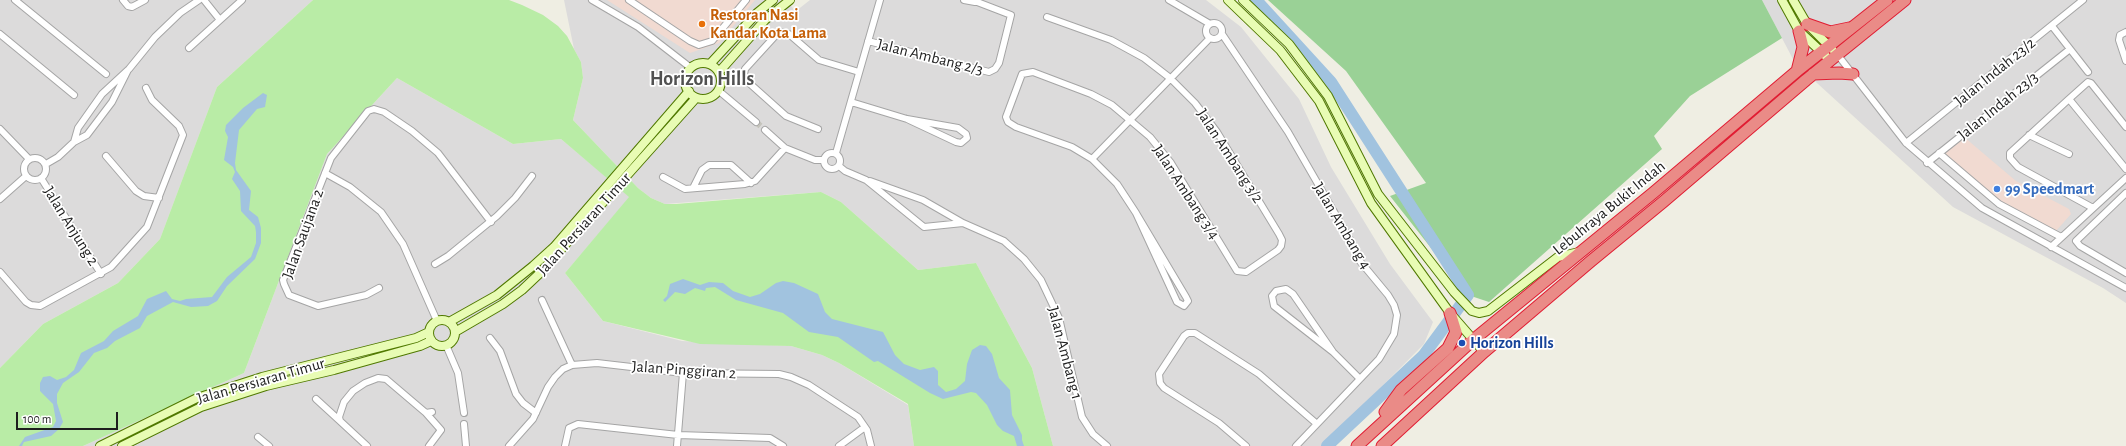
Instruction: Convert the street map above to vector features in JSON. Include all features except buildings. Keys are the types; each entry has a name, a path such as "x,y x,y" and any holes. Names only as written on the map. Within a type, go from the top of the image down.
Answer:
{"highway":[{"name":"Lebuhraya Bukit Indah","path":"1357,446 1373,429 1472,340 1582,251 1797,71 1887,0"},
{"name":"Lebuhraya Bukit Indah","path":"1382,446 1484,352 1813,74 1905,0"},
{"path":"1797,71 1803,47 1803,28 1830,32 1853,27"},
{"path":"1813,74 1853,74"},
{"path":"1373,429 1401,390 1448,348 1456,332 1450,313"}],"street":[{"path":"15,0 106,74"},
{"path":"123,0 128,6 132,7 145,0"},
{"path":"74,142 78,128 102,94 129,69 155,37 180,13 199,0"},
{"path":"204,0 220,20"},
{"path":"189,48 242,0"},
{"path":"592,0 638,27 691,68"},
{"path":"629,0 690,41 699,44 712,41 746,0"},
{"path":"710,64 757,13 766,0"},
{"path":"757,13 774,0"},
{"path":"719,72 766,20 790,0"},
{"path":"824,160 830,168 839,166 840,160 836,153 880,0"},
{"name":"Jalan Ambang 2/3","path":"964,0 978,3"},
{"name":"Jalan Ambang 2/3","path":"868,41 989,72 995,70 999,64 1011,15 972,0"},
{"path":"1169,0 1210,24 1215,23 1220,25 1222,34 1217,39 1210,38"},
{"path":"1228,0 1280,50 1319,101 1371,203 1450,313 1484,352"},
{"path":"1242,0 1289,44 1328,96 1378,194 1454,292 1472,310 1479,313 1488,311 1558,257 1582,251"},
{"path":"1782,0 1803,28 1853,74 1906,143 1927,163 1982,208 2126,288"},
{"path":"1794,0 1803,28"},
{"name":"Jalan Indah 23/2","path":"1906,143 2083,0"},
{"name":"Jalan Ambang 3/2","path":"1047,17 1111,40 1144,58 1170,78 1195,103 1217,132 1282,240 1278,250 1246,272 1237,271"},
{"path":"1210,24 1206,31 1210,38"},
{"path":"2052,26 2088,72"},
{"path":"818,129 786,116 748,82 744,75 745,69 776,35 783,32 789,34 819,60 859,72"},
{"path":"2126,32 2120,35 2119,40 2126,61"},
{"path":"0,34 74,96"},
{"name":"Jalan Ambang 4","path":"1222,34 1288,132 1352,243 1359,260 1394,304 1397,315 1397,326 1391,342 1379,359 1296,446"},
{"path":"1136,213 1177,302 1184,306 1188,301 1186,297 1136,213 1117,184 1092,159 1129,119 1210,38"},
{"name":"Jalan Indah 23/3","path":"1927,163 2070,49"},
{"path":"700,63 710,64 719,72 721,81 719,91 711,97 696,98 689,92 685,82 686,76 691,68 700,63"},
{"path":"46,164 58,158 74,142 87,135 112,102 129,69"},
{"name":"Jalan Ambang 3/4","path":"1092,159 1072,147 1016,127 1008,122 1006,117 1019,78 1022,74 1033,72 1091,94 1112,105 1150,137 1168,159 1237,271"},
{"path":"2093,208 2012,163 2010,154 2088,82 2091,82 2126,127"},
{"path":"0,272 26,302 35,306 40,306 101,274 111,267 148,227 183,135 179,126 152,100 146,88"},
{"path":"719,91 756,122"},
{"name":"Jalan Persiaran Timur","path":"449,322 497,295 516,282 554,247 689,92"},
{"name":"Jalan Persiaran Timur","path":"446,345 453,340 455,332 503,304 540,274 696,98"},
{"path":"2069,99 2126,169"},
{"path":"851,102 907,119 958,128 963,130 967,138 961,143 956,142 907,119"},
{"name":"Jalan Saujana 2","path":"379,288 366,295 318,306 289,295 283,280 331,158 363,116 374,109 380,110 412,130 438,153 491,222"},
{"path":"0,129 29,159"},
{"path":"765,130 785,148 815,160 824,160"},
{"path":"2029,135 2069,154"},
{"path":"663,177 685,189 751,183 785,148"},
{"path":"824,160 828,154 836,153"},
{"path":"1939,153 1999,204 2061,237"},
{"path":"106,156 136,191 144,196 159,198"},
{"path":"29,159 38,158 46,164"},
{"path":"26,176 24,167 29,159"},
{"path":"26,176 34,180 41,178 46,172 46,164"},
{"path":"693,188 702,170 709,165 731,165 751,183"},
{"name":"Jalan Ambang 1","path":"839,166 845,171 866,180 923,200 963,223 1004,241 1024,259 1041,280 1059,318 1082,417 1092,434 1107,446"},
{"path":"325,173 350,187 381,212 403,244 436,321"},
{"path":"0,199 26,176"},
{"path":"435,264 448,256 491,222 515,198 532,176"},
{"name":"Jalan Anjung 2","path":"41,178 101,274"},
{"path":"2051,247 2126,178"},
{"name":"Jalan Ambang 1","path":"866,180 924,227 932,228 963,223"},
{"path":"2126,193 2076,241 2080,246 2126,273"},
{"path":"1333,352 1293,294 1286,289 1276,291 1272,296 1274,306 1333,352 1360,379"},
{"path":"509,446 521,434 536,413 548,387 555,377 563,369 572,365 542,300"},
{"path":"455,332 449,322 441,320 436,321 431,325 429,332 432,341 438,345 446,345 458,373 464,413"},
{"name":"Jalan Persiaran Timur","path":"100,446 197,398 262,377 416,338 429,332"},
{"path":"1246,446 1219,423 1164,388 1160,383 1159,374 1184,336 1192,332 1195,333 1259,374 1316,424"},
{"path":"490,338 500,352 516,394 523,403 536,413"},
{"name":"Jalan Persiaran Timur","path":"122,446 201,407 266,386 334,370 420,346 432,341"},
{"name":"Jalan Pinggiran 2","path":"572,365 597,363 683,373 779,374 796,378 852,412 865,427 871,446"},
{"path":"677,446 683,373"},
{"path":"340,421 339,413 344,402 353,391 378,378 390,381 429,412 441,430 429,446"},
{"path":"316,399 367,446"},
{"path":"464,424 466,446"},
{"path":"565,446 567,432 575,424 678,435 770,438 783,446"},
{"path":"839,446 865,427"},
{"path":"258,437 269,446"}],"shaded area":[{"path":"0,0 313,0 217,87 160,239 118,283 43,324 0,368"},
{"path":"564,0 785,0 796,11 810,0 1206,0 1241,27 1299,99 1331,167 1390,264 1433,322 1424,344 1323,446 1053,446 1032,368 976,263 918,270 841,202 821,192 665,204 651,198 638,188 573,120 583,78 581,62 574,49"},
{"path":"607,0 755,0 719,43 690,53"},
{"path":"1762,0 2126,0 2126,303 2103,288 1953,207 1795,63"},
{"path":"397,78 513,144 561,139 630,197 565,273 603,321 682,341 791,346 822,355 839,363 908,405 914,446 83,446 244,373 327,154"},
{"path":"1964,137 2016,181 2069,209 2071,214 2056,231 2002,202 1943,153"}],"green space":[{"path":"313,0 509,0 522,5 543,15 558,26 567,36 581,62 583,78 573,120 638,188 651,198 665,204 676,204 821,192 841,202 918,270 976,263 1032,368 1053,446 914,446 908,404 839,363 822,355 791,346 700,344 603,321 565,273 629,197 561,139 513,144 397,78 327,154 244,373 83,446 0,446 0,368 43,324 118,283 160,239 217,87"},
{"path":"1268,0 1762,0 1782,38 1690,96 1654,136 1662,149 1489,302 1468,295 1390,196 1426,183 1346,71"}],"water":[{"path":"263,93 267,95 265,107 257,109 239,130 235,163 236,170 251,191 249,210 258,217 261,228 261,243 255,259 227,286 217,301 208,306 191,307 173,302 147,316 140,328 115,341 107,348 94,353 79,372 63,383 57,394 57,403 63,422 59,429 51,436 24,442 22,446 19,446 25,437 53,427 56,421 53,404 40,391 40,383 43,377 50,376 57,380 66,377 74,370 81,353 104,341 113,331 138,316 147,299 166,291 172,299 180,301 186,299 212,297 227,277 251,257 256,243 255,226 241,211 240,191 232,179 235,172 233,167 224,160 228,137 225,131 226,125 243,108"},
{"path":"683,279 700,285 709,282 723,283 733,291 750,297 760,294 776,283 783,281 794,283 818,294 825,312 832,319 883,332 895,355 904,364 920,370 934,367 938,371 938,385 946,392 956,389 965,381 967,364 972,350 980,345 986,346 992,354 999,378 1010,390 1012,415 1022,435 1024,446 1017,446 1014,436 1003,431 997,425 987,405 976,393 971,392 943,399 930,393 878,361 874,362 838,337 809,332 783,313 736,300 715,287 706,288 705,291 695,288 685,294 675,292 665,302 663,300 667,296 670,284"}],"waterway":[{"path":"1256,0 1331,82 1468,295 1423,356 1327,446"}],"tunnel":[{"path":"756,122 765,130"}],"place":[{"name":"Restoran Nasi Kandar Kota Lama","path":"702,24"},
{"name":"99 Speedmart","path":"1997,189"},
{"name":"Horizon Hills","path":"1462,343"}],"district":[{"name":"Horizon Hills","path":"702,79"}]}
